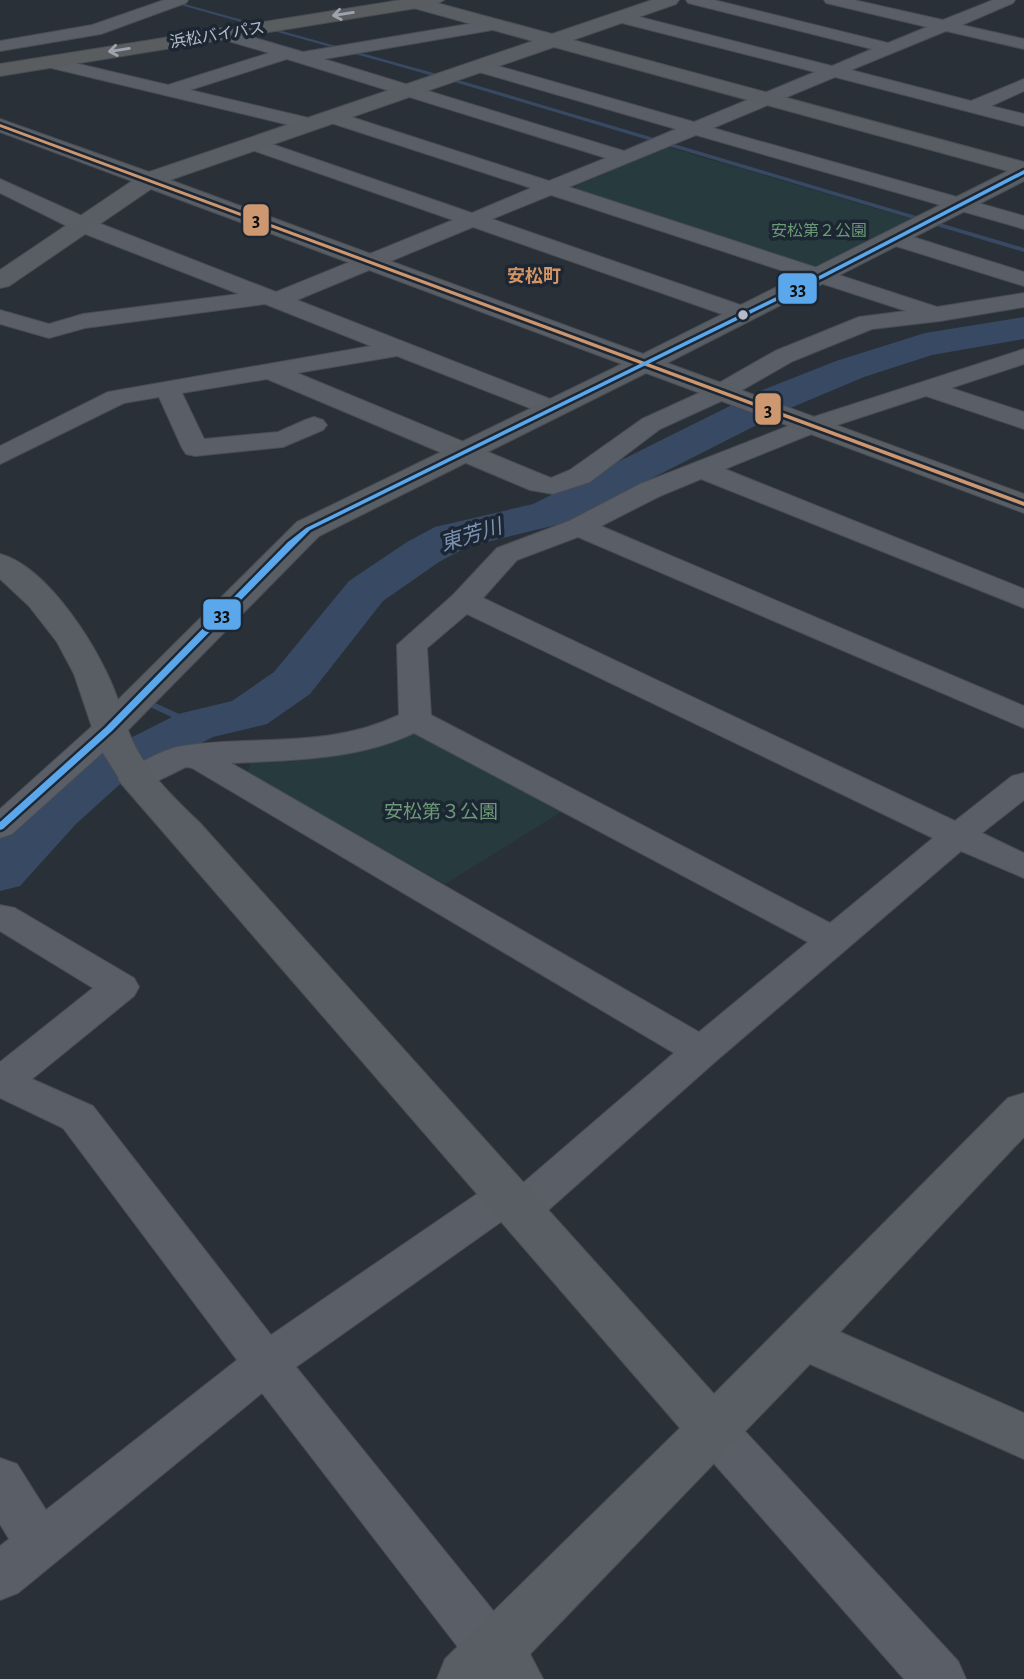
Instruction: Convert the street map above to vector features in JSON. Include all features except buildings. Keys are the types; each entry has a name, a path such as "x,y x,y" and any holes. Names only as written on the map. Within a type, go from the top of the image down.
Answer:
{"highway":[{"name":"浜松バイパス","path":"0,55 334,0"},
{"name":"浜松バイパス","path":"0,70 435,0"}],"street":[{"path":"0,281 149,180 670,0"},
{"path":"694,0 889,48"},
{"path":"832,0 1024,44"},
{"path":"974,0 1001,2 1024,11"},
{"path":"0,46 95,30 174,2"},
{"path":"413,2 1024,171"},
{"path":"0,317 49,331 83,321 270,299 470,221 1001,2"},
{"path":"620,17 1024,120"},
{"path":"171,90 292,56 339,52 492,25"},
{"path":"221,33 624,156"},
{"path":"49,62 310,124"},
{"path":"478,66 1024,223"},
{"path":"973,107 1024,83"},
{"path":"332,117 940,314"},
{"path":"0,125 1024,504"},
{"path":"253,144 744,314"},
{"path":"0,827 123,756 308,529 824,276 1024,171"},
{"path":"0,185 83,225 554,409"},
{"path":"894,238 1024,279"},
{"path":"272,372 540,484 553,486 580,475 650,424 728,396 754,370 867,322 940,314 1024,300"},
{"path":"0,456 117,397 396,349"},
{"path":"415,720 412,645 464,601 506,554 579,527 650,490 704,470 806,424 929,389 1024,356"},
{"path":"168,389 195,448 283,439 314,425"},
{"path":"929,389 1024,421"},
{"path":"704,470 1024,599"},
{"path":"579,527 1024,718"},
{"path":"0,564 18,576 67,631 91,675 123,756 712,1428 939,1679"},
{"path":"464,601 1024,867"},
{"path":"123,756 182,756 325,748 383,736 415,720"},
{"path":"415,720 835,941"},
{"path":"182,756 203,761 267,796 702,1051"},
{"path":"0,1577 266,1363 514,1201 702,1051 958,835 1024,783"},
{"path":"2,916 120,987 1,1081 78,1117 266,1363 491,1670 712,1428 1024,1110"},
{"path":"803,1338 1024,1437"},
{"path":"0,1479 39,1545"}],"green space":[{"name":"安松第２公園","path":"668,147 912,219 912,224 826,267 814,267 576,190 576,186"},
{"name":"安松第３公園","path":"417,729 566,809 445,884 247,773 252,760"}],"waterway":[{"path":"165,0 453,80 1024,250"},
{"name":"東芳川","path":"0,873 57,812 100,774 196,725 249,713 292,683 366,591 423,552 451,537 548,514 774,400 850,369 925,345 1024,328"},
{"path":"153,705 196,725"}],"transit line":[{"name":"3","path":"0,125 1024,504"},
{"name":"33","path":"0,827 109,729 308,529 823,276 1024,172"}],"district":[{"name":"安松町","path":"534,276"}]}
